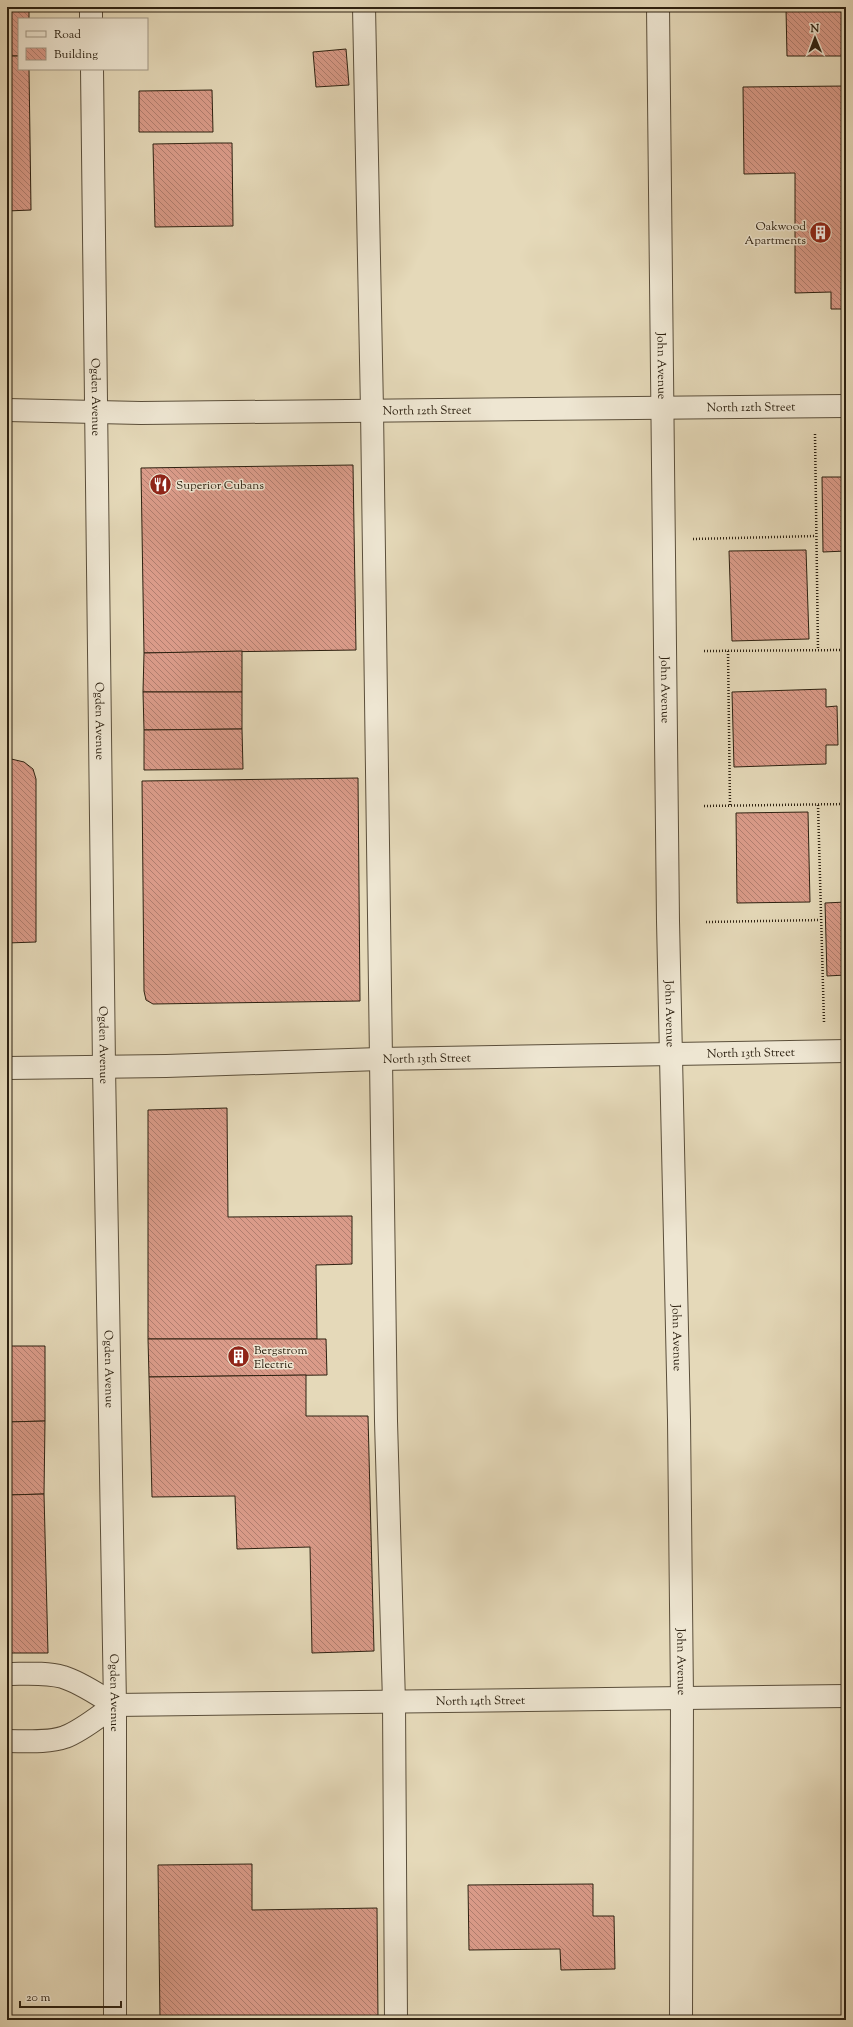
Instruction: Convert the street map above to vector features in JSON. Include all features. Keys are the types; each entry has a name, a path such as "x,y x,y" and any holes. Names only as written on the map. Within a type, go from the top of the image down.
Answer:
{"street":[{"path":"91,7 91,18"},
{"path":"364,7 372,410 386,1421 394,1702 396,2020"},
{"name":"John Avenue","path":"658,7 661,408 670,1053 679,1420 682,1698 681,2020"},
{"name":"Ogden Avenue","path":"92,70 104,1067 115,1705 115,2020"},
{"name":"North 12th Street","path":"7,410 96,412 846,406"},
{"name":"North 13th Street","path":"7,1068 104,1067 380,1058 846,1051"},
{"path":"7,1674 39,1674 63,1677 89,1689 115,1705 74,1734 64,1738 53,1740 7,1741"},
{"name":"North 14th Street","path":"115,1705 846,1696"}],"path":[{"path":"817,406 815,449 818,650"},
{"path":"663,539 816,536"},
{"path":"704,651 846,650"},
{"path":"728,651 730,805"},
{"path":"704,806 846,804"},
{"path":"818,805 820,920 825,1051"},
{"path":"706,922 820,920"}],"building":[{"path":"7,7 29,7 29,18 18,18 18,56 7,56"},
{"path":"803,7 846,7 846,56 787,56 786,9"},
{"path":"346,49 349,85 316,87 313,52"},
{"path":"7,56 18,56 18,70 29,70 31,210 7,211"},
{"name":"Oakwood Apartments","path":"846,86 846,309 831,309 831,292 795,293 795,173 744,174 743,87"},
{"path":"212,90 213,132 139,132 139,91"},
{"path":"232,143 233,226 155,227 153,144"},
{"path":"353,465 356,650 144,653 141,468"},
{"path":"822,477 846,477 846,551 823,552"},
{"path":"806,550 809,639 732,641 729,551"},
{"path":"242,651 242,692 143,692 144,653"},
{"path":"826,689 826,707 837,706 838,745 826,745 826,764 734,767 732,692"},
{"path":"143,692 242,692 242,729 144,730"},
{"path":"242,729 243,769 144,770 144,730"},
{"path":"7,758 24,762 33,769 36,779 36,942 7,943"},
{"path":"358,778 360,1001 153,1004 146,1000 144,991 142,781"},
{"path":"808,812 810,902 737,903 736,813"},
{"path":"846,902 846,975 827,976 825,903"},
{"path":"227,1108 228,1217 352,1216 352,1264 316,1265 317,1339 148,1339 148,1110"},
{"name":"Bergstrom Electric","path":"148,1339 326,1339 327,1375 149,1377"},
{"path":"7,1346 45,1346 45,1421 7,1422"},
{"path":"306,1375 306,1416 368,1416 374,1651 312,1653 310,1547 237,1549 235,1496 152,1497 149,1377"},
{"path":"45,1421 44,1494 7,1495 7,1422"},
{"path":"44,1494 48,1653 7,1653 7,1495"},
{"path":"252,1864 252,1910 377,1908 378,2020 160,2020 158,1865"},
{"path":"593,1884 593,1916 614,1916 615,1969 561,1970 560,1949 469,1950 468,1885"}],"place":[{"name":"Oakwood Apartments","path":"821,233"},
{"name":"Superior Cubans","path":"161,485"},
{"name":"Bergstrom Electric","path":"238,1357"}]}
